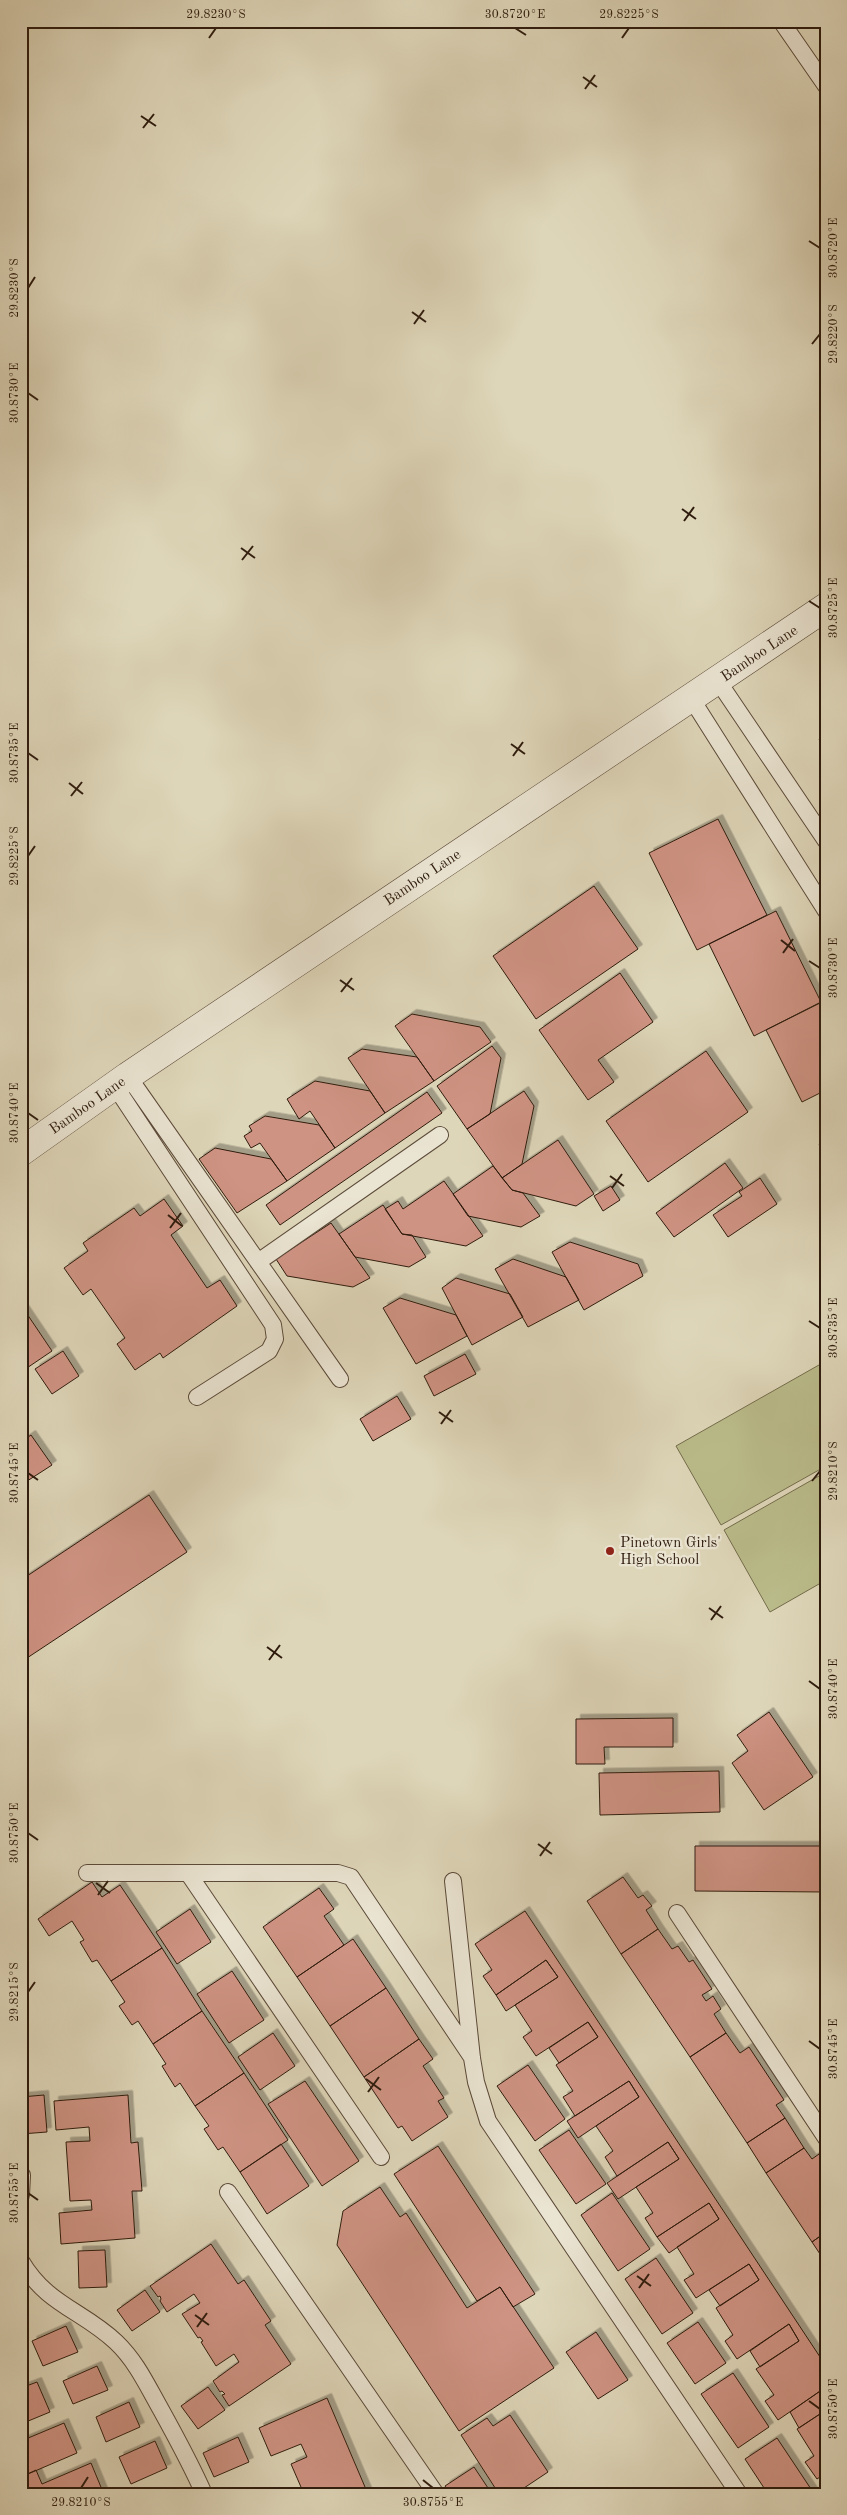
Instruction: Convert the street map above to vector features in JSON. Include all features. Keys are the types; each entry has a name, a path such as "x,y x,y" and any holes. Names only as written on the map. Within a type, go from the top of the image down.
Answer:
{"street":[{"name":"Bamboo Lane","path":"21,1152 122,1081 643,728 718,681 826,607"}],"lane":[{"path":"781,21 826,86"},
{"path":"718,681 826,841"},
{"path":"691,698 826,911"},
{"path":"122,1081 258,1262 340,1379"},
{"path":"122,1081 273,1325 274,1339 269,1351 196,1397"},
{"path":"258,1262 440,1135"},
{"path":"87,1873 338,1873 351,1877 472,2058"},
{"path":"188,1873 380,2157"},
{"path":"454,1881 472,2058 476,2082 488,2122 739,2494"},
{"path":"677,1913 826,2138"},
{"path":"21,2195 22,2175"},
{"path":"228,2192 436,2494"},
{"path":"21,2261 32,2279 43,2290 102,2329 137,2366 190,2464 204,2494"}],"green space":[{"path":"826,1361 826,1466 721,1525 676,1446"},
{"path":"826,1472 826,1580 770,1612 724,1530"}],"building":[{"path":"826,735 826,750 819,739"},
{"path":"718,819 767,915 697,950 649,853"},
{"path":"594,886 638,949 536,1019 493,956"},
{"path":"776,911 821,1002 754,1036 709,944"},
{"path":"620,973 653,1022 598,1060 614,1082 588,1100 539,1030"},
{"path":"826,1000 826,1090 802,1102 766,1030"},
{"path":"412,1014 480,1027 491,1042 434,1081 395,1026"},
{"path":"492,1046 501,1058 490,1114 467,1129 437,1086"},
{"path":"362,1049 417,1057 434,1081 385,1113 348,1058"},
{"path":"706,1051 748,1112 648,1182 606,1121"},
{"path":"315,1081 370,1091 385,1113 335,1148 310,1111 299,1119 287,1099"},
{"path":"524,1091 534,1106 522,1164 502,1178 467,1129"},
{"path":"427,1092 442,1113 280,1225 266,1205"},
{"path":"265,1116 319,1125 335,1148 287,1181 260,1143 251,1148 244,1136 252,1131 249,1126"},
{"path":"826,1139 826,1154 819,1144"},
{"path":"558,1140 594,1194 576,1206 512,1190 502,1178"},
{"path":"215,1148 271,1159 287,1181 237,1213 199,1159"},
{"path":"725,1163 743,1188 674,1237 656,1213"},
{"path":"493,1166 512,1190 523,1193 540,1216 521,1227 468,1216 453,1194"},
{"path":"760,1178 777,1204 728,1237 713,1215 742,1196 739,1192"},
{"path":"444,1181 483,1236 466,1246 402,1234 385,1209 398,1201 403,1209"},
{"path":"611,1186 620,1200 603,1211 594,1196"},
{"path":"164,1199 183,1226 171,1235 207,1288 220,1280 237,1306 163,1358 160,1353 135,1370 117,1344 125,1338 91,1289 83,1295 64,1268 88,1251 83,1243 134,1208 140,1216"},
{"path":"383,1205 402,1234 412,1235 426,1257 409,1267 355,1257 339,1234"},
{"path":"331,1223 370,1278 353,1287 287,1276 276,1259"},
{"path":"570,1242 638,1264 643,1276 584,1310 552,1252"},
{"path":"513,1259 566,1277 579,1300 528,1327 495,1269"},
{"path":"456,1278 510,1294 523,1317 472,1345 442,1288"},
{"path":"400,1298 456,1315 467,1336 416,1364 383,1308"},
{"path":"21,1305 52,1351 21,1372"},
{"path":"63,1351 79,1376 52,1394 35,1369"},
{"path":"465,1354 476,1374 434,1396 424,1376"},
{"path":"397,1396 411,1419 373,1441 360,1419"},
{"path":"31,1435 52,1465 21,1485 21,1442"},
{"path":"149,1495 187,1552 21,1662 21,1580"},
{"path":"769,1712 813,1777 764,1810 732,1763 748,1751 737,1735"},
{"path":"673,1718 673,1747 604,1747 605,1764 576,1764 576,1719"},
{"path":"719,1771 720,1812 600,1815 599,1773"},
{"path":"695,1846 826,1846 826,1892 695,1891"},
{"path":"623,1877 638,1898 643,1895 652,1906 646,1910 658,1929 621,1954 587,1901"},
{"path":"92,1882 102,1897 120,1885 162,1948 111,1981 97,1960 92,1962 80,1942 84,1940 72,1921 49,1936 38,1919"},
{"path":"319,1888 334,1909 324,1916 344,1945 297,1977 263,1927"},
{"path":"190,1909 211,1942 177,1964 156,1932"},
{"path":"525,1911 826,2366 826,2387 778,2420 765,2401 774,2395 756,2369 799,2341 789,2324 737,2359 725,2341 733,2335 716,2308 759,2280 749,2264 696,2298 684,2280 694,2274 677,2247 719,2219 709,2203 657,2237 645,2218 653,2213 636,2187 679,2159 668,2142 617,2176 605,2157 613,2151 596,2126 639,2097 629,2081 575,2116 563,2097 573,2091 556,2065 598,2037 588,2022 536,2056 523,2037 532,2031 515,2005 558,1977 546,1960 496,1995 483,1976 492,1970 475,1944"},
{"path":"658,1929 672,1949 678,1946 689,1962 693,1960 712,1989 702,1995 706,2001 713,1996 721,2009 714,2014 726,2033 690,2057 621,1954"},
{"path":"353,1939 386,1988 330,2026 297,1977"},
{"path":"162,1948 202,2011 153,2044 138,2021 132,2025 119,2006 125,2002 111,1981"},
{"path":"546,1960 558,1977 506,2011 496,1995"},
{"path":"232,1971 264,2020 229,2043 197,1994"},
{"path":"386,1988 419,2039 364,2077 330,2026"},
{"path":"202,2011 244,2073 195,2106 180,2083 175,2087 162,2066 166,2064 153,2044"},
{"path":"588,2022 598,2037 559,2063 549,2048"},
{"path":"273,2033 295,2066 260,2090 238,2057"},
{"path":"726,2033 740,2053 749,2047 784,2100 776,2105 785,2118 747,2143 690,2057"},
{"path":"419,2039 433,2059 423,2066 444,2098 438,2101 448,2117 412,2141 402,2126 398,2128 364,2077"},
{"path":"528,2065 565,2119 535,2141 497,2086"},
{"path":"244,2073 288,2140 240,2172 223,2147 218,2150 204,2129 209,2126 195,2106"},
{"path":"305,2081 359,2161 322,2186 268,2104"},
{"path":"629,2081 639,2097 578,2138 567,2121"},
{"path":"44,2095 47,2132 21,2134 21,2097"},
{"path":"128,2095 131,2143 138,2142 142,2191 132,2191 135,2238 61,2244 59,2213 92,2210 91,2200 70,2201 66,2142 90,2141 89,2127 56,2130 54,2101"},
{"path":"785,2118 804,2148 766,2173 747,2143"},
{"path":"569,2130 606,2184 576,2204 539,2150"},
{"path":"668,2142 679,2159 618,2199 607,2183"},
{"path":"281,2144 309,2186 267,2214 240,2172"},
{"path":"438,2146 535,2294 513,2307 500,2287 477,2301 394,2174"},
{"path":"804,2148 812,2159 819,2154 826,2163 826,2232 812,2242 766,2173"},
{"path":"380,2187 400,2217 406,2213 467,2308 500,2287 554,2368 459,2431 337,2245 343,2211"},
{"path":"612,2193 650,2249 618,2271 581,2215"},
{"path":"709,2203 719,2219 669,2253 657,2237"},
{"path":"826,2232 826,2263 812,2242"},
{"path":"211,2244 238,2284 244,2280 271,2321 265,2325 291,2364 229,2406 222,2395 225,2394 222,2391 220,2392 213,2381 239,2362 234,2354 216,2366 201,2342 203,2341 200,2337 198,2338 182,2314 200,2303 194,2294 167,2312 160,2301 160,2296 158,2297 150,2286"},
{"path":"105,2250 107,2287 79,2288 78,2251"},
{"path":"656,2258 693,2313 662,2334 625,2279"},
{"path":"749,2264 759,2280 720,2306 709,2290"},
{"path":"145,2290 160,2312 132,2331 117,2310"},
{"path":"698,2322 726,2363 695,2384 667,2343"},
{"path":"789,2324 799,2341 760,2367 750,2351"},
{"path":"66,2326 78,2352 43,2366 32,2341"},
{"path":"596,2332 628,2380 598,2399 566,2352"},
{"path":"97,2366 108,2390 73,2404 63,2381"},
{"path":"733,2373 769,2427 738,2448 701,2394"},
{"path":"37,2382 50,2412 21,2424 21,2388"},
{"path":"208,2387 225,2410 198,2429 181,2406"},
{"path":"826,2387 826,2410 799,2428 790,2412"},
{"path":"327,2398 368,2494 304,2494 291,2464 307,2457 301,2444 271,2456 259,2428"},
{"path":"129,2402 140,2427 106,2442 96,2417"},
{"path":"826,2410 826,2473 817,2479 805,2462 814,2456 797,2429"},
{"path":"510,2415 548,2472 515,2494 499,2494 461,2435 487,2418 493,2426"},
{"path":"64,2423 77,2453 21,2477 21,2441"},
{"path":"238,2437 249,2462 214,2477 203,2453"},
{"path":"777,2438 813,2492 811,2494 768,2494 745,2459"},
{"path":"155,2441 167,2468 131,2484 119,2457"},
{"path":"91,2463 103,2492 98,2494 21,2494 21,2477 36,2470 42,2484"},
{"path":"474,2467 492,2494 450,2494 445,2486"}],"place":[{"name":"Pinetown Girls' High School","path":"610,1551"}]}
